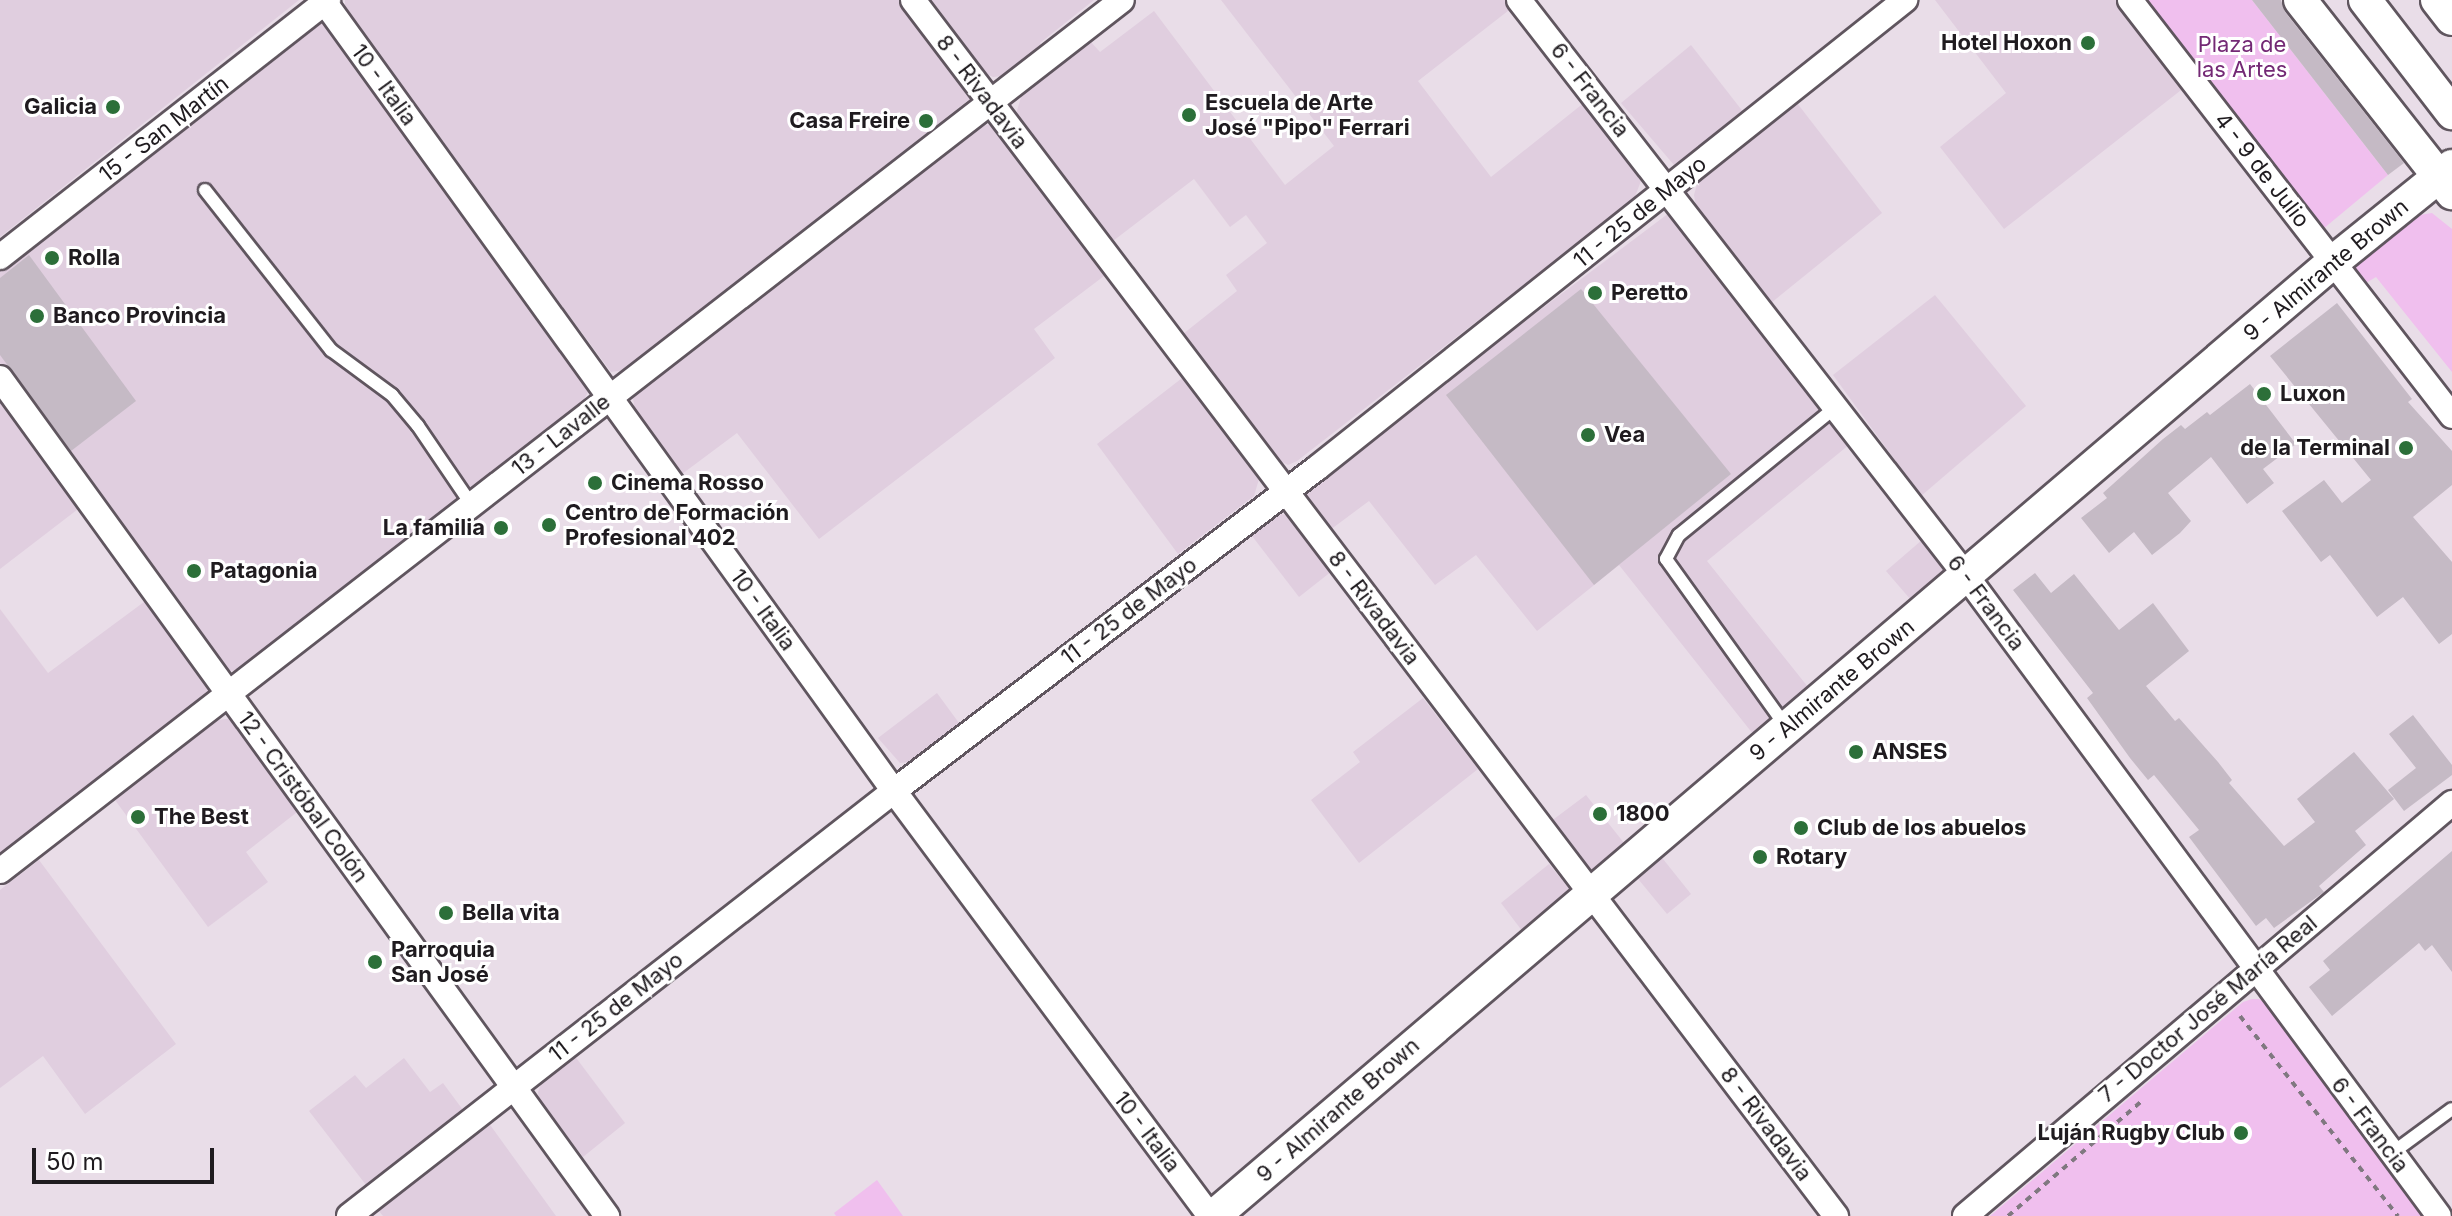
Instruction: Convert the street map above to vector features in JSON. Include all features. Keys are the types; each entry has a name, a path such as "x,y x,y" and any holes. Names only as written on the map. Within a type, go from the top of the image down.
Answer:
{"street":[{"name":"8 - Rivadavia","path":"913,0 1836,1216"},
{"name":"13 - Lavalle","path":"0,871 227,692 992,104 1122,0"},
{"name":"6 - Francia","path":"1519,0 1669,189 1967,577 2254,970 2439,1216"},
{"name":"11 - 25 de Mayo","path":"349,1216 894,791 1286,492 1905,0"},
{"name":"4 - 9 de Julio","path":"2130,0 2452,416"},
{"path":"2300,0 2448,179"},
{"path":"2365,0 2452,113"},
{"path":"2437,0 2452,19"},
{"name":"15 - San Martín","path":"0,257 325,1"},
{"name":"10 - Italia","path":"325,1 894,791 1212,1216"},
{"name":"9 - Almirante Brown","path":"1212,1216 1967,577 2333,262 2448,179"},
{"name":"12 - Cristóbal Colón","path":"0,378 607,1216"},
{"name":"7 - Doctor José María Real","path":"1965,1216 2452,803"}],"lane":[{"path":"205,190 331,350 392,395 471,504"},
{"path":"1787,728 1666,559 1679,535 1836,407"},
{"path":"2392,1153 2452,1109"}],"path":[{"path":"2231,1024 2242,1014 2398,1216"},
{"path":"2008,1216 2149,1095"}],"shaded area":[{"path":"0,0 299,0 0,237"},
{"path":"345,0 905,0 971,91 971,98 624,370 611,372 345,12"},
{"path":"929,0 1094,0 1040,43 1042,46 1002,76 993,77 984,73"},
{"path":"1221,0 1507,0 1513,7 1418,81 1491,177 1585,102 1639,173 1641,181 1634,199 1288,465 1273,457 1183,334 1237,291 1226,275 1267,243 1246,215 1230,227 1194,179 1113,241 1016,114 1022,94 1090,41 1100,52 1154,11 1285,185 1334,146"},
{"path":"1935,0 2118,0 2185,87 2004,229 1940,147 2006,93"},
{"path":"319,22 330,27 587,383 588,392 580,407 242,670 229,671 0,363 0,270"},
{"path":"1691,45 1744,113 1683,164 1674,165 1621,103"},
{"path":"1797,103 1882,213 1771,303 1696,206 1694,195 1698,181"},
{"path":"992,124 1108,273 1034,329 1055,358 819,539 737,433 682,474 635,412 633,398 638,392 982,126"},
{"path":"1669,213 1676,214 1850,444 1707,561 1812,692 1757,739 1619,565 1537,631 1476,555 1435,585 1369,501 1330,530 1308,502 1306,492 1314,480"},
{"path":"1935,295 2026,406 1921,496 1833,375"},
{"path":"1186,375 1259,479 1254,496 1178,554 1097,444"},
{"path":"0,391 82,506 0,569"},
{"path":"1275,513 1292,516 1332,571 1299,597 1249,532"},
{"path":"1922,540 1945,573 1917,607 1886,571"},
{"path":"148,599 212,685 211,691 0,859 0,609 48,673"},
{"path":"937,693 959,723 909,762 900,763 878,738"},
{"path":"1423,698 1478,769 1359,863 1311,800 1360,762 1353,752"},
{"path":"233,718 301,809 246,852 268,882 208,927 115,800 218,720"},
{"path":"1586,795 1628,848 1596,872 1586,868 1550,822"},
{"path":"1659,854 1691,894 1667,914 1634,874"},
{"path":"39,860 176,1044 85,1114 43,1056 0,1088 0,890"},
{"path":"1549,864 1570,890 1571,896 1526,936 1501,903"},
{"path":"574,1055 625,1123 583,1157 539,1099 538,1092 543,1079"},
{"path":"404,1058 430,1092 443,1083 463,1110 366,1185 309,1111 355,1075 366,1088"},
{"path":"488,1122 556,1216 383,1216 378,1210"}],"green space":[{"name":"Plaza de las Artes","path":"2144,0 2252,0 2388,175 2323,229"},
{"path":"2432,213 2452,229 2452,372 2376,277 2361,286 2353,275 2356,266 2420,215"},
{"path":"2259,999 2274,1010 2429,1216 1990,1216 2243,1002"},
{"path":"877,1180 903,1216 836,1216 834,1213"}],"building":[{"path":"2252,0 2281,0 2285,12 2404,163 2388,175"},
{"name":"Banco Provincia","path":"29,255 136,401 71,451 0,355 0,278"},
{"name":"Vea","path":"1581,289 1731,474 1594,585 1446,395"},
{"path":"2337,303 2412,399 2408,402 2452,451 2452,485 2413,517 2452,562 2452,634 2439,644 2403,597 2377,617 2330,555 2321,562 2282,511 2324,480 2342,503 2371,480 2270,356"},
{"path":"2250,384 2296,444 2263,469 2274,483 2247,504 2211,457 2168,493 2191,521 2180,533 2152,555 2134,532 2109,553 2081,518 2107,498 2103,493 2163,439 2181,425 2185,429 2207,412 2210,415"},
{"path":"2035,573 2051,593 2074,574 2119,630 2153,603 2189,651 2146,686 2175,721 2179,718 2218,762 2232,780 2229,783 2284,846 2315,822 2297,799 2354,752 2394,799 2355,831 2366,845 2319,886 2324,892 2274,928 2266,918 2256,926 2189,837 2199,830 2154,775 2148,780 2130,758 2087,698 2093,693 2013,590"},
{"path":"2413,715 2452,765 2452,775 2404,811 2388,790 2416,768 2389,734"},
{"path":"2452,851 2452,972 2432,945 2425,951 2419,943 2332,1016 2309,987 2330,970 2323,961"}],"place":[{"name":"Hotel Hoxon","path":"2088,43"},
{"name":"Galicia","path":"113,107"},
{"name":"Escuela de Arte José \"Pipo\" Ferrari","path":"1189,115"},
{"name":"Casa Freire","path":"926,121"},
{"name":"Rolla","path":"52,258"},
{"name":"Peretto","path":"1595,293"},
{"name":"Banco Provincia","path":"37,316"},
{"name":"Luxon","path":"2264,394"},
{"name":"Vea","path":"1588,435"},
{"name":"de la Terminal","path":"2406,448"},
{"name":"Cinema Rosso","path":"595,483"},
{"name":"Centro de Formación Profesional 402","path":"549,525"},
{"name":"La familia","path":"501,528"},
{"name":"Patagonia","path":"194,571"},
{"name":"ANSES","path":"1856,752"},
{"name":"1800","path":"1600,814"},
{"name":"The Best","path":"138,817"},
{"name":"Club de los abuelos","path":"1801,828"},
{"name":"Rotary","path":"1760,857"},
{"name":"Bella vita","path":"446,913"},
{"name":"Parroquia San José","path":"375,962"},
{"name":"Luján Rugby Club","path":"2241,1133"}]}
